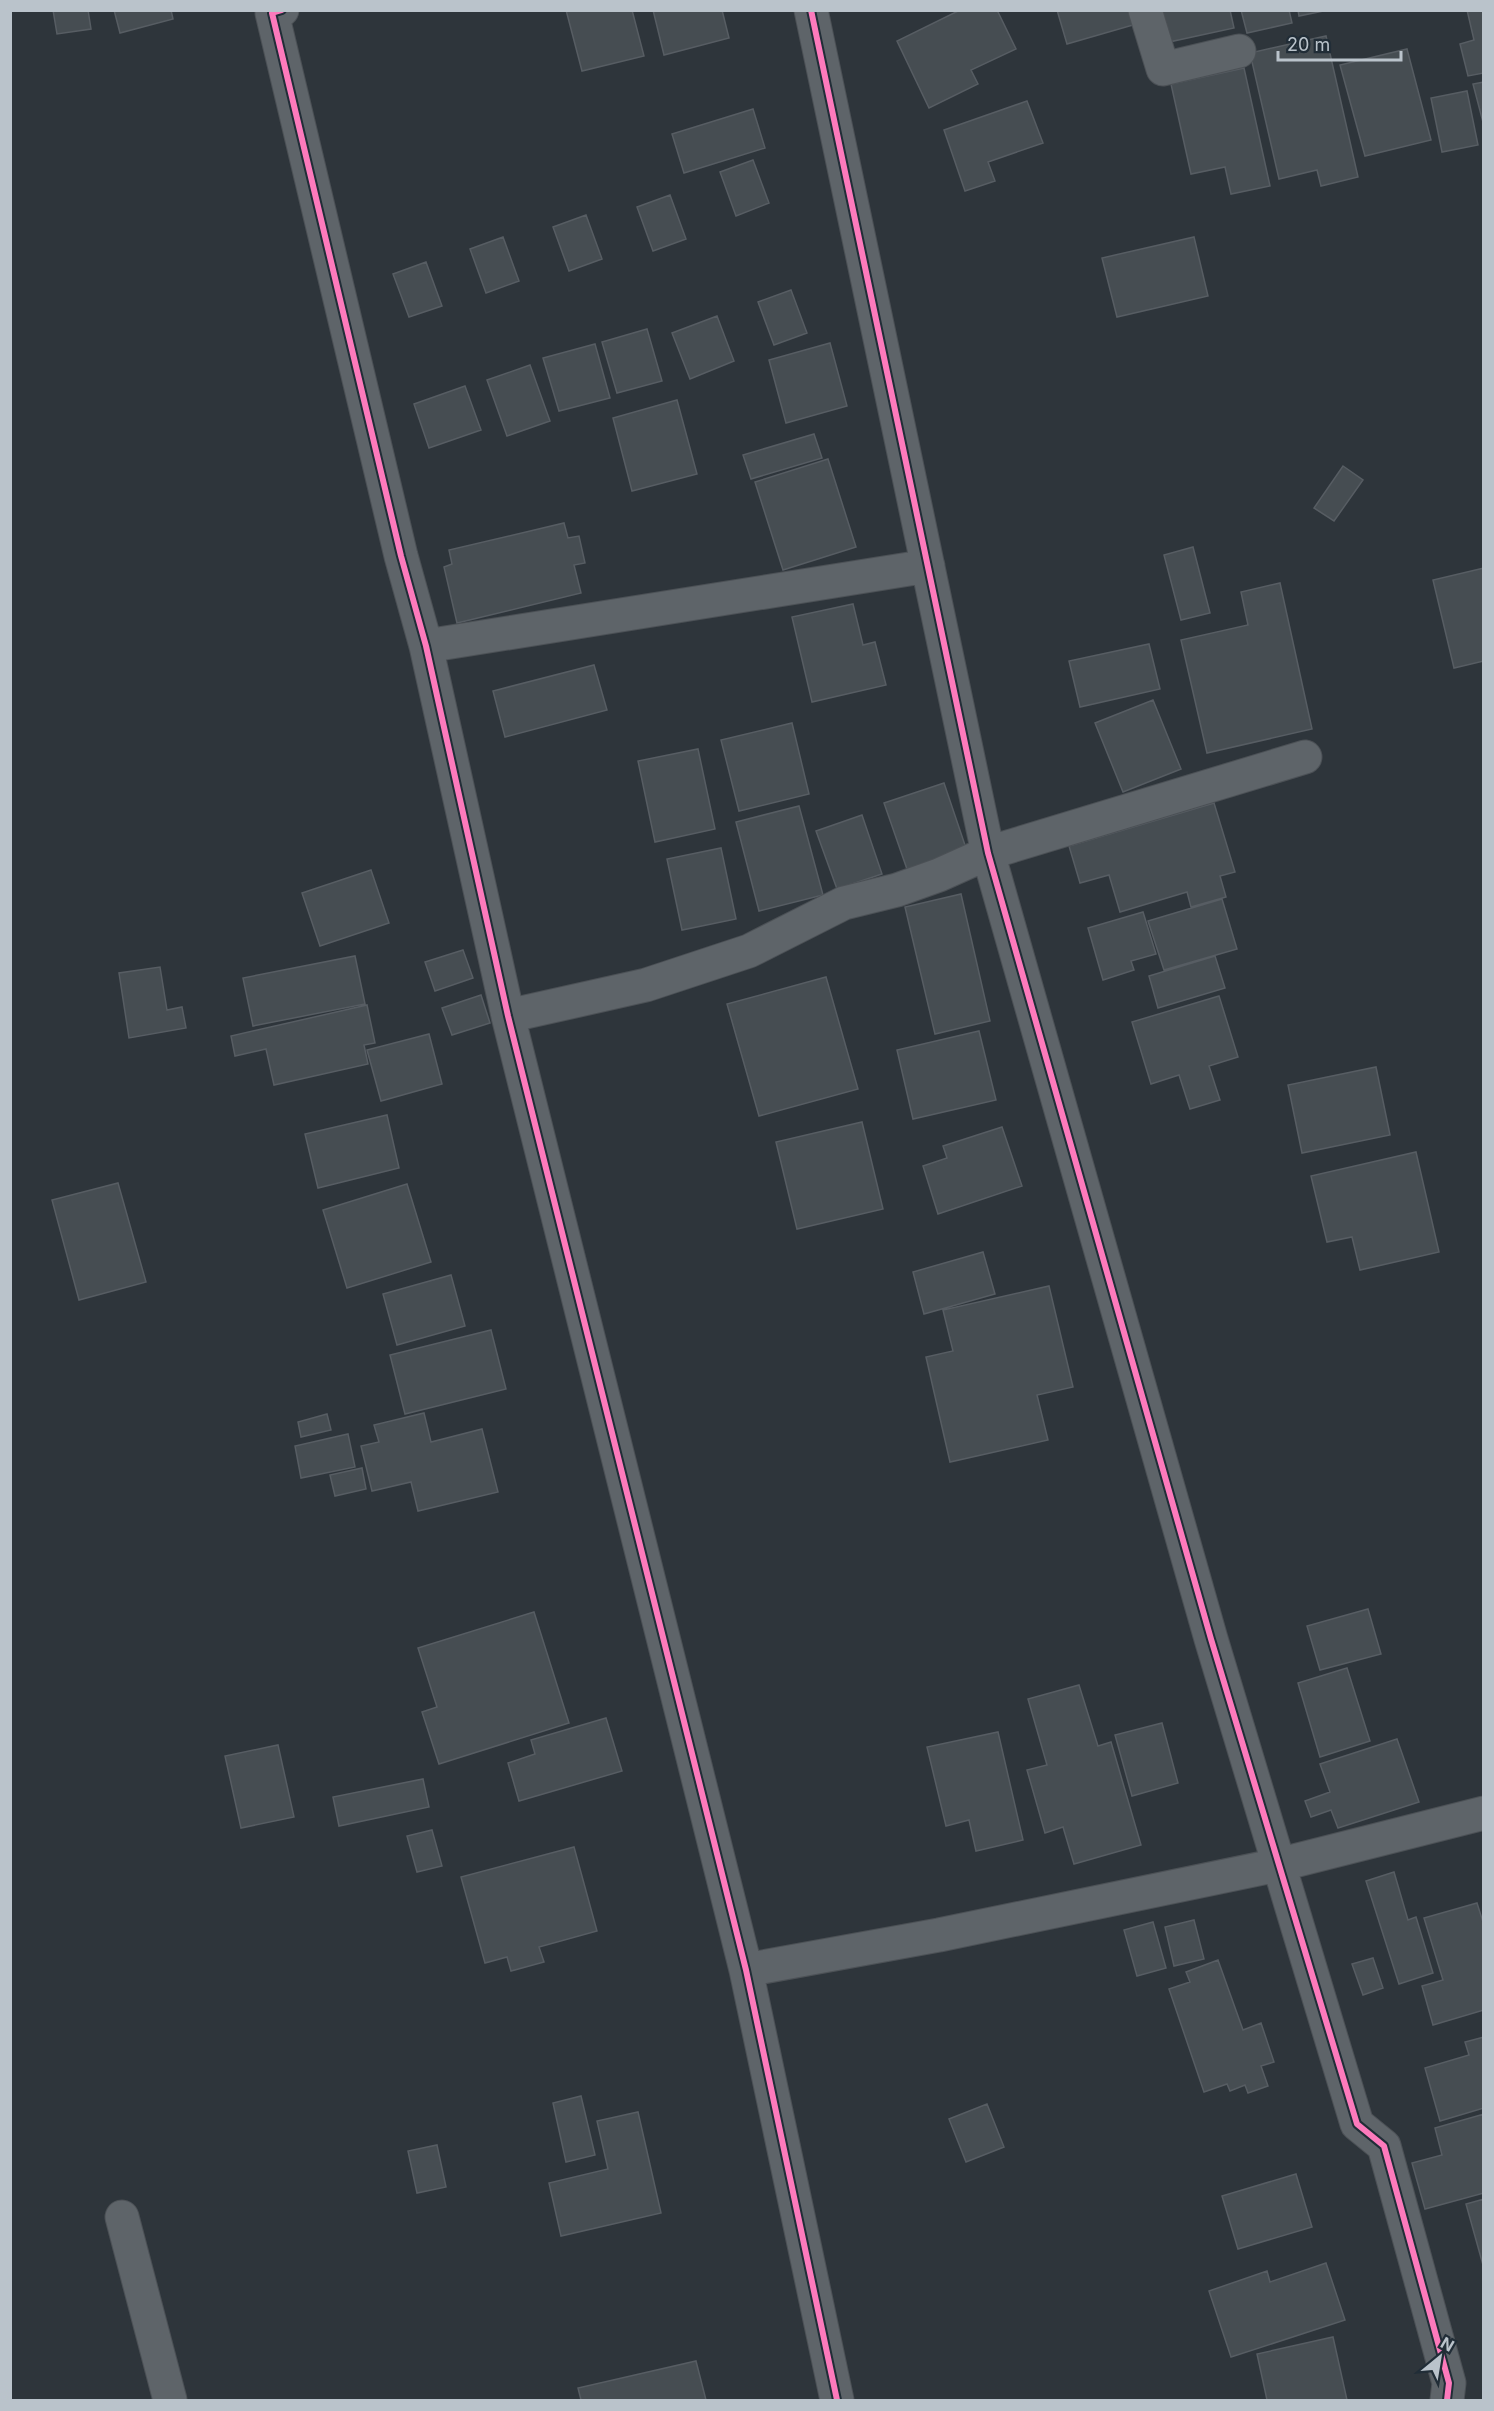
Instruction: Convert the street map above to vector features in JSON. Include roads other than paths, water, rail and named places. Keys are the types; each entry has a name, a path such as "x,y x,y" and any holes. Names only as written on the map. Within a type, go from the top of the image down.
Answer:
{"street":[{"path":"811,10 988,853 1208,1627 1356,2124 1384,2146 1449,2383 1447,2400"},
{"path":"1145,10 1163,69 1239,51"},
{"path":"275,11 399,545 426,646 508,1016 746,1970 837,2400"},
{"path":"426,646 928,566"},
{"path":"508,1016 645,985 749,951 844,903 897,890 939,875 988,853 1305,757"},
{"path":"746,1970 939,1935 1278,1865 1484,1813"},
{"path":"122,2217 170,2400"}]}
